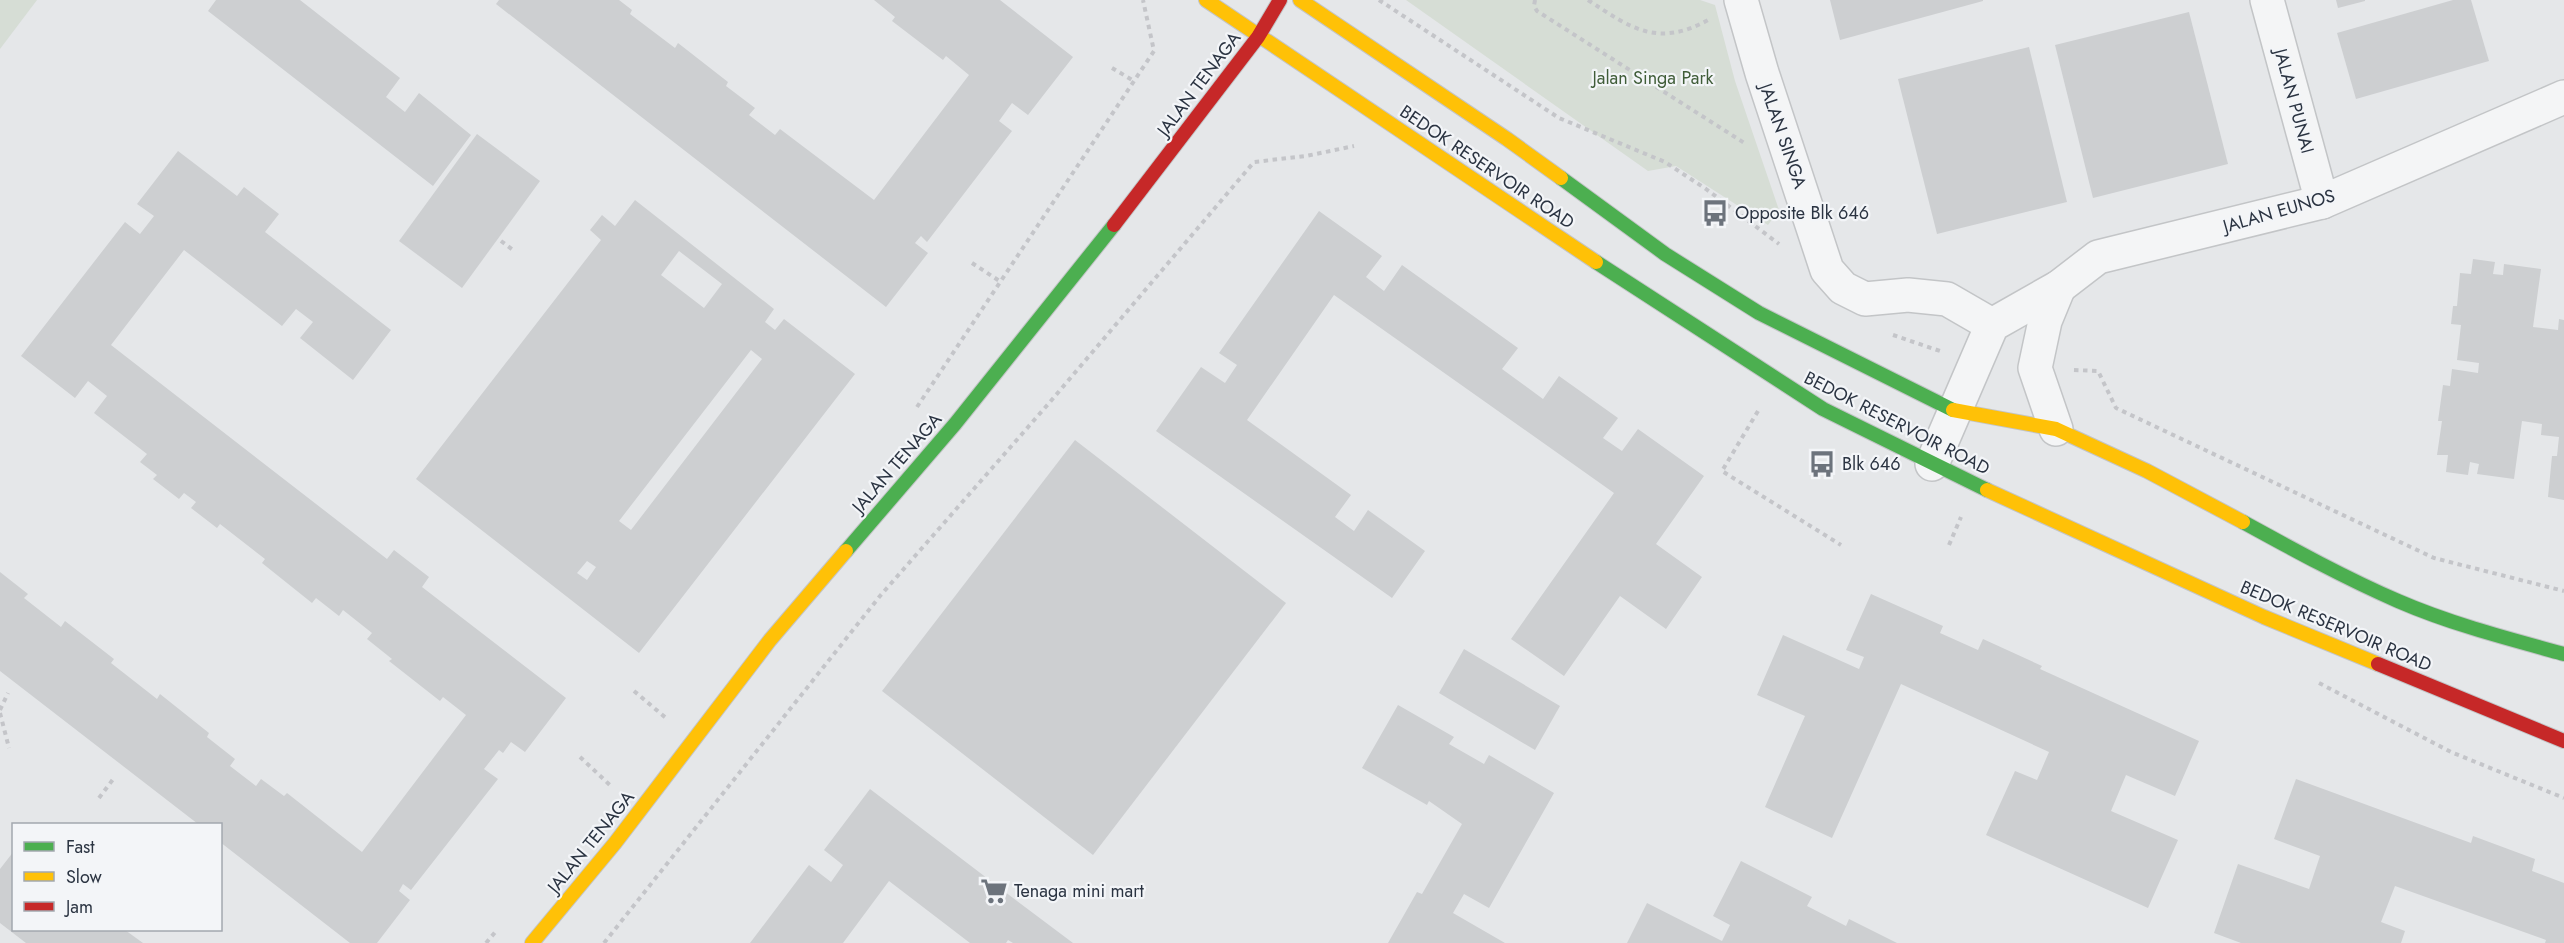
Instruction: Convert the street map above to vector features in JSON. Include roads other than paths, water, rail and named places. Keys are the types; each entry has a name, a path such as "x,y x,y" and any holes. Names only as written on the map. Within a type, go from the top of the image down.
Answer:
{"main road":[{"name":"BEDOK RESERVOIR ROAD","path":"1206,0 1645,295 1823,410 1932,464 2264,617 2564,741"},
{"name":"JALAN TENAGA","path":"531,943 615,843 770,640 955,424 1057,299 1258,37 1280,0"},
{"name":"BEDOK RESERVOIR ROAD","path":"1300,0 1507,139 1665,254 1759,313 1956,411 2056,429 2147,471 2327,567 2400,602 2504,638 2564,654"}],"street":[{"name":"JALAN SINGA","path":"1741,0 1762,73 1827,270 1843,288 1865,298 1908,295 1947,299 1992,325"},
{"name":"JALAN PUNAI","path":"2266,0 2322,202"},
{"name":"JALAN EUNOS","path":"1992,325 2059,287 2098,257 2322,202 2564,97"},
{"path":"2056,429 2035,368 2045,321 2059,287"},
{"path":"1932,464 1992,325"}],"place":[{"name":"Opposite Blk 646","path":"1715,213"},
{"name":"Blk 646","path":"1822,464"},
{"name":"Tenaga mini mart","path":"994,891"}],"park label":[{"name":"Jalan Singa Park","path":"1653,78"}]}
